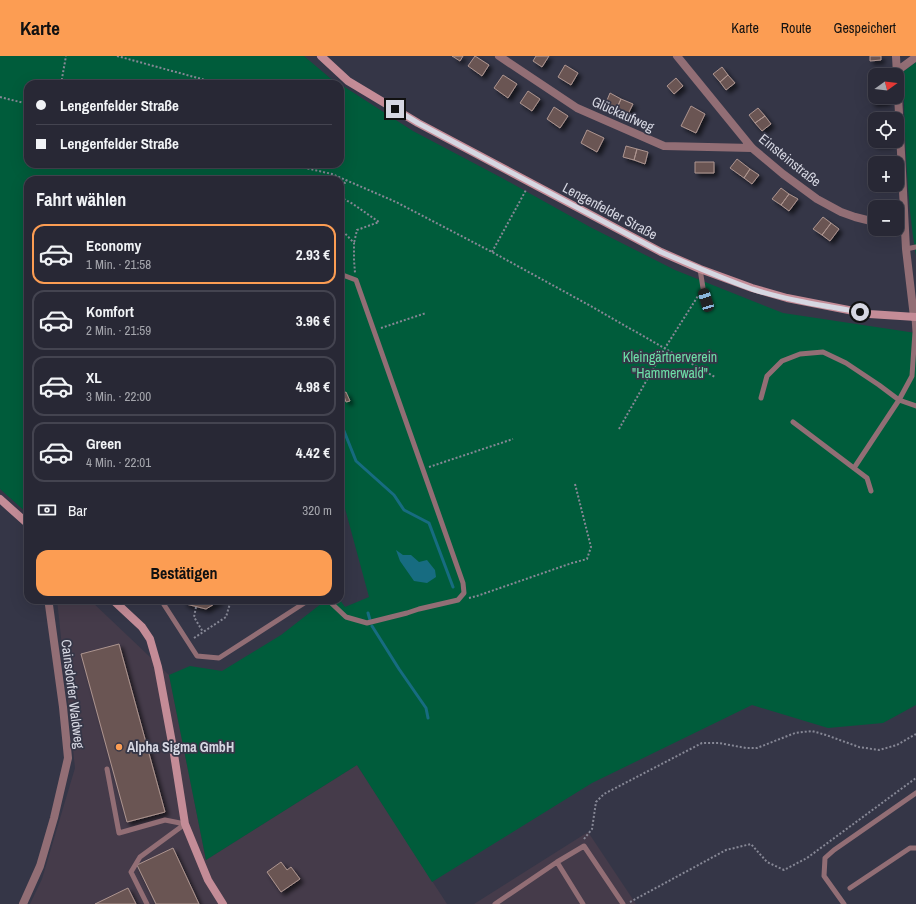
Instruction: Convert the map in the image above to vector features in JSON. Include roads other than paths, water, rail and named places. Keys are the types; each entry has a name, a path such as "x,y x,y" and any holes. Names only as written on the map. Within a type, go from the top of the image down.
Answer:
{"main road":[{"name":"Lengenfelder Straße","path":"321,56 348,81 418,123 661,252 700,269 752,288 787,298 869,314 915,317"},
{"path":"0,500 24,521"},
{"path":"117,604 142,627 150,639 158,667 185,824 208,880 222,904"}],"street":[{"name":"Glückaufweg","path":"499,56 577,108 664,146 752,148"},
{"name":"Einsteinstraße","path":"676,56 752,148 783,174 817,199 841,212 868,220"},
{"path":"896,56 897,68"},
{"path":"901,68 916,57"},
{"path":"898,104 900,200"},
{"path":"903,236 915,317"},
{"name":"Cainsdorfer Waldweg","path":"23,904 40,866 54,818 68,758 62,699 49,604"}],"lane":[{"path":"906,249 916,247"},
{"path":"700,269 706,300"},
{"path":"332,604 346,617 367,624 419,609 458,600 464,593 463,583 356,280 344,276"},
{"path":"854,468 914,376 915,317"},
{"path":"760,398 767,376 782,361 800,354 823,352 846,363 899,400 916,406"},
{"path":"792,422 867,478 872,491"},
{"path":"164,604 197,656 220,658 303,604"},
{"path":"107,769 118,833 165,820 185,824"},
{"path":"844,904 824,876 825,858 834,850 916,793"},
{"path":"147,904 131,872 140,857 185,824"},
{"path":"494,904 584,846 623,904"},
{"path":"850,888 910,848 916,848"},
{"path":"557,862 583,904"}],"water":[{"path":"396,550 403,555 411,555 419,562 427,560 435,570 436,577 427,583 414,581 400,561"}],"waterway":[{"path":"344,431 356,461 394,495 404,510 429,523 453,587"},
{"path":"368,613 370,620"},
{"path":"372,626 426,708 428,718"}],"place":[{"name":"Alpha Sigma GmbH","path":"119,747"}],"park label":[{"name":"Kleingärtnerverein \"Hammerwald\"","path":"670,366"}]}
